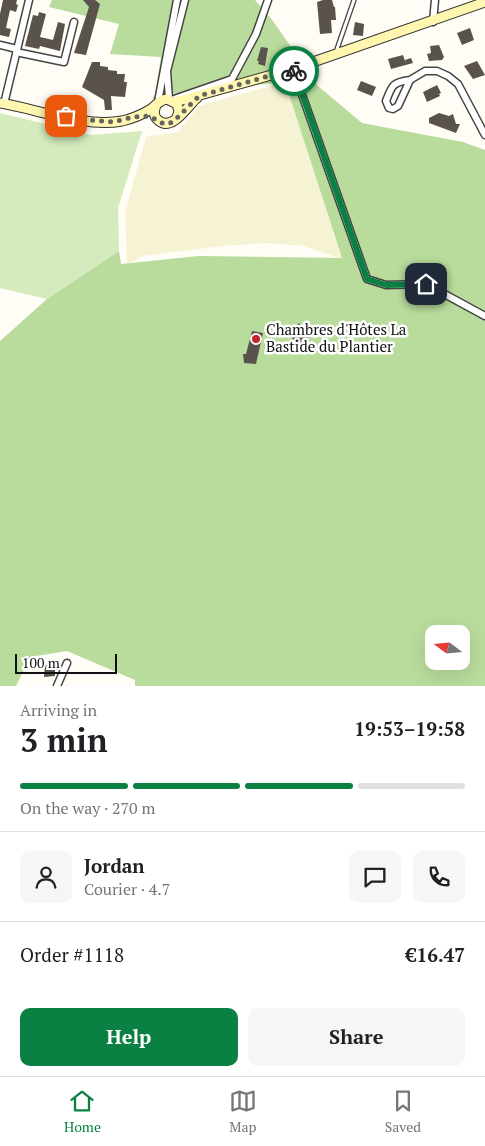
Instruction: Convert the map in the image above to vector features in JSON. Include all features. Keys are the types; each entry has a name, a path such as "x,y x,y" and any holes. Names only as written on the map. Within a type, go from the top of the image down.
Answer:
{"main road":[{"path":"133,117 157,104 199,96 293,69 433,22 485,2"},
{"path":"2,103 97,122 149,116 156,118 162,123 169,124 199,96"},
{"path":"172,100 179,109 178,117"},
{"path":"156,118 154,113 157,104"}],"street":[{"path":"2,103 29,0"},
{"path":"157,104 177,0"},
{"path":"185,0 167,71 172,100 232,79 256,34 268,0"},
{"path":"433,22 435,0"},
{"path":"0,45 64,62 74,22"},
{"path":"293,69 367,279 386,285 426,284 485,316"},
{"path":"410,80 396,109 387,107 386,101 394,84 410,80 425,72 437,71 448,76 458,84 485,135"},
{"path":"57,686 67,663"}],"lane":[{"path":"338,53 337,49 354,0"}],"shaded area":[{"path":"285,82 342,259 304,246 265,243 143,256 127,264 125,213 146,137 178,132 199,106"}],"green space":[{"path":"52,0 255,0 273,21 318,86 362,123 463,142 485,150 485,686 135,686 135,680 67,651 30,657 16,686 0,686 0,341 47,299 119,251 121,264 199,256 342,258 285,82 169,94 152,100 155,94 161,57 110,54 119,24 49,7"},
{"path":"0,113 91,135 142,131 118,208 119,251 47,299 0,288"}],"building":[{"path":"3,0 17,0 16,4 18,5 16,12 10,10 6,28 11,29 9,37 0,35 0,14"},
{"path":"83,0 95,0 100,4 86,55 74,53 89,7"},
{"path":"332,0 335,7 336,20 331,20 332,33 320,34 317,2"},
{"path":"39,12 46,14 40,37 53,40 58,22 65,24 60,51 40,46 39,49 25,46 33,15 38,16"},
{"path":"355,22 364,24 363,36 353,35"},
{"path":"470,28 474,40 462,45 457,33"},
{"path":"439,45 444,57 442,60 429,61 427,54 431,53 430,46"},
{"path":"261,47 268,48 265,66 258,64 259,61 257,61"},
{"path":"403,55 406,64 405,60 411,58 413,63 391,69 388,59"},
{"path":"477,61 485,75 473,79 464,66"},
{"path":"92,62 100,62 100,66 108,67 108,70 117,71 117,74 125,74 124,82 127,82 125,97 111,96 112,110 105,110 104,100 82,87"},
{"path":"361,81 376,87 372,96 357,90"},
{"path":"437,85 441,93 439,94 440,96 427,102 423,92"},
{"path":"439,113 449,116 453,114 456,124 460,124 456,133 429,123 429,118"},
{"path":"299,323 301,326 303,324 309,331 307,333 310,337 298,345 287,332"},
{"path":"252,331 263,333 256,364 244,363 243,354 246,354"},
{"path":"45,665 55,666 55,676 44,677"}],"way so far":[{"path":"66,116 97,122 113,122 133,117 149,116 156,118 162,123 169,124 199,96 293,69 294,71"}],"place":[{"name":"Chambres d'Hôtes La Bastide du Plantier","path":"256,339"}],"route":[{"path":"294,71 367,279 386,285 426,284"}]}
